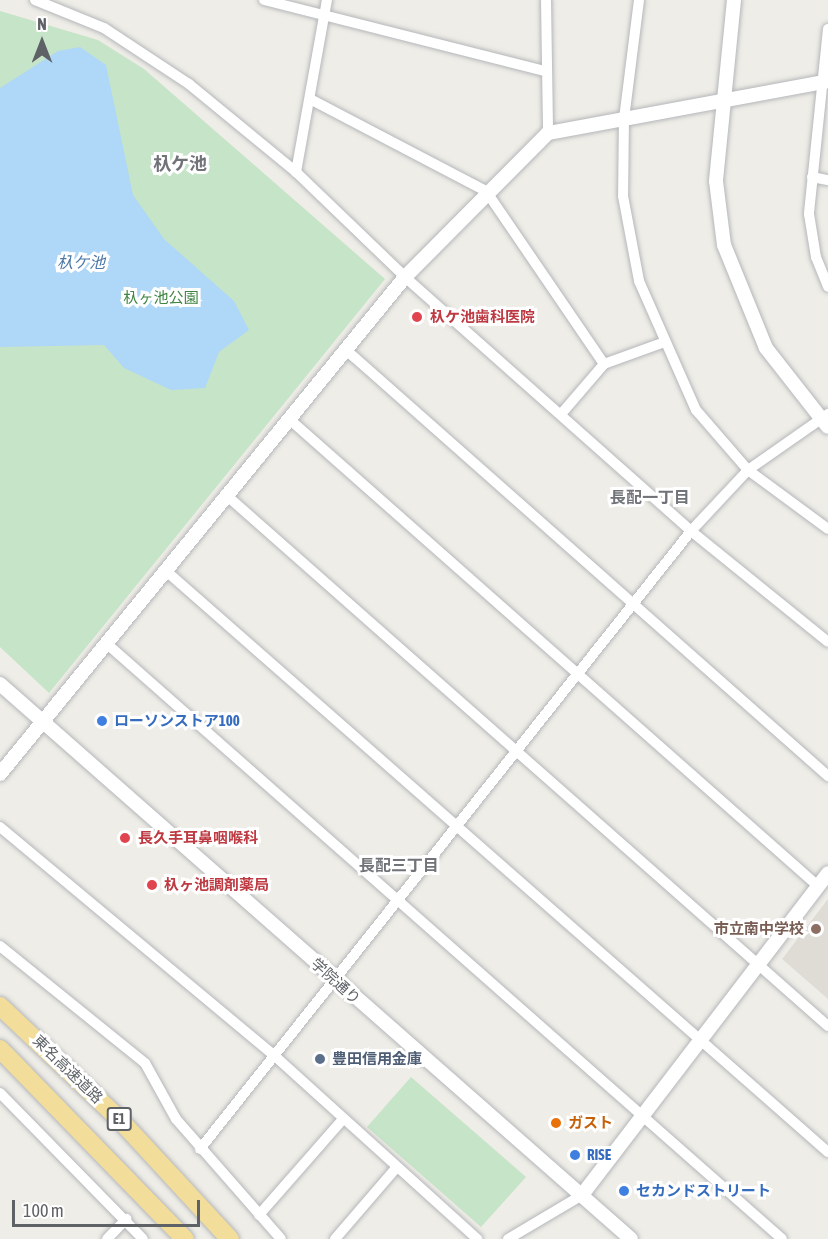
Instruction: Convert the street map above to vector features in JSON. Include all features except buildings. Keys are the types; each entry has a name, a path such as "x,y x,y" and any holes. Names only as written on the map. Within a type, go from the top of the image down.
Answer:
{"highway":[{"name":"東名高速道路","path":"0,1006 120,1120 230,1239"},
{"name":"E1","path":"0,1049 185,1239"}],"street":[{"path":"35,0 53,3 112,32 171,69 296,172 405,277 562,413 691,531 828,642"},
{"path":"264,0 324,19 545,71"},
{"path":"296,172 327,0"},
{"path":"546,0 545,71 548,133"},
{"path":"639,0 624,118 623,196 639,281 662,343 696,410 748,470 828,529"},
{"path":"200,1149 277,1058 691,531 748,470 826,421 766,348 724,245 716,181 720,100 734,0"},
{"path":"828,29 812,177 811,225 828,287"},
{"path":"0,774 225,494 405,277 486,191 548,133 824,82"},
{"path":"310,99 486,191 604,364"},
{"path":"812,177 828,180"},
{"path":"562,413 604,364 662,343"},
{"path":"345,349 828,776"},
{"path":"288,418 577,676 818,886"},
{"path":"225,494 828,1026"},
{"path":"165,570 828,1152"},
{"path":"106,643 782,1239"},
{"name":"学院通り","path":"0,684 631,1239"},
{"path":"0,827 277,1058 477,1239"},
{"path":"508,1239 582,1195 757,962 828,873"},
{"path":"0,946 145,1063 163,1101 200,1149 281,1239"},
{"path":"0,1093 126,1219 143,1239"},
{"path":"259,1215 343,1119"},
{"path":"335,1239 396,1168"},
{"path":"106,1239 126,1219"}],"shaded area":[{"name":"市立南中学校","path":"828,899 828,999 782,959"}],"green space":[{"name":"杁ヶ池公園","path":"0,11 98,40 144,69 385,279 49,693 0,647"},
{"path":"411,1077 526,1177 481,1227 367,1127"}],"water":[{"name":"杁ケ池","path":"80,47 106,65 133,195 164,239 234,301 249,330 219,352 205,388 171,390 124,368 104,345 0,347 0,88 58,51"}],"place":[{"name":"杁ケ池歯科医院","path":"417,317"},
{"name":"ローソンストア100","path":"102,721"},
{"name":"長久手耳鼻咽喉科","path":"125,838"},
{"name":"杁ヶ池調剤薬局","path":"152,885"},
{"name":"市立南中学校","path":"816,929"},
{"name":"豊田信用金庫","path":"320,1059"},
{"name":"ガスト","path":"556,1123"},
{"name":"RISE","path":"575,1155"},
{"name":"セカンドストリート","path":"624,1191"}],"district":[{"name":"杁ケ池","path":"180,164"},
{"name":"長配一丁目","path":"650,497"},
{"name":"長配三丁目","path":"399,865"}]}
